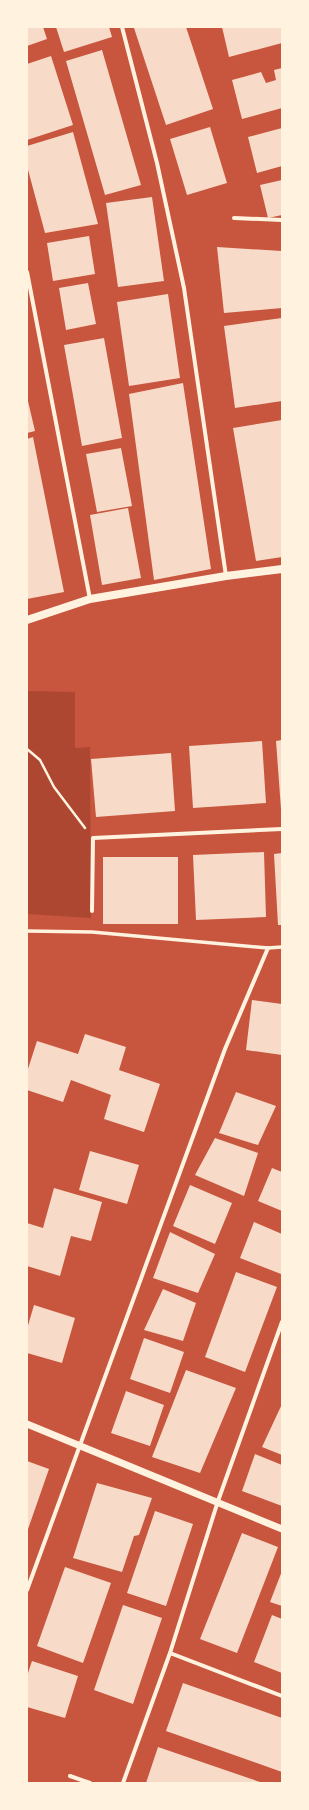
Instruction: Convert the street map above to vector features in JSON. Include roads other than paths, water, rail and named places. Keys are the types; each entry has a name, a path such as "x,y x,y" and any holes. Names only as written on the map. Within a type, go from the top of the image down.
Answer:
{"main road":[{"path":"27,620 90,599 226,576 282,569"}],"street":[{"path":"122,27 157,163 184,288 226,576"},
{"path":"234,218 282,220"},
{"path":"27,272 90,599"},
{"path":"92,911 93,838 282,829"},
{"path":"27,931 92,932 268,948 282,947"},
{"path":"27,1590 225,1049 268,948"},
{"path":"124,1783 170,1653 218,1502 282,1322"},
{"path":"27,1424 80,1444 282,1529"},
{"path":"170,1653 282,1696"},
{"path":"70,1776 90,1783"}]}
